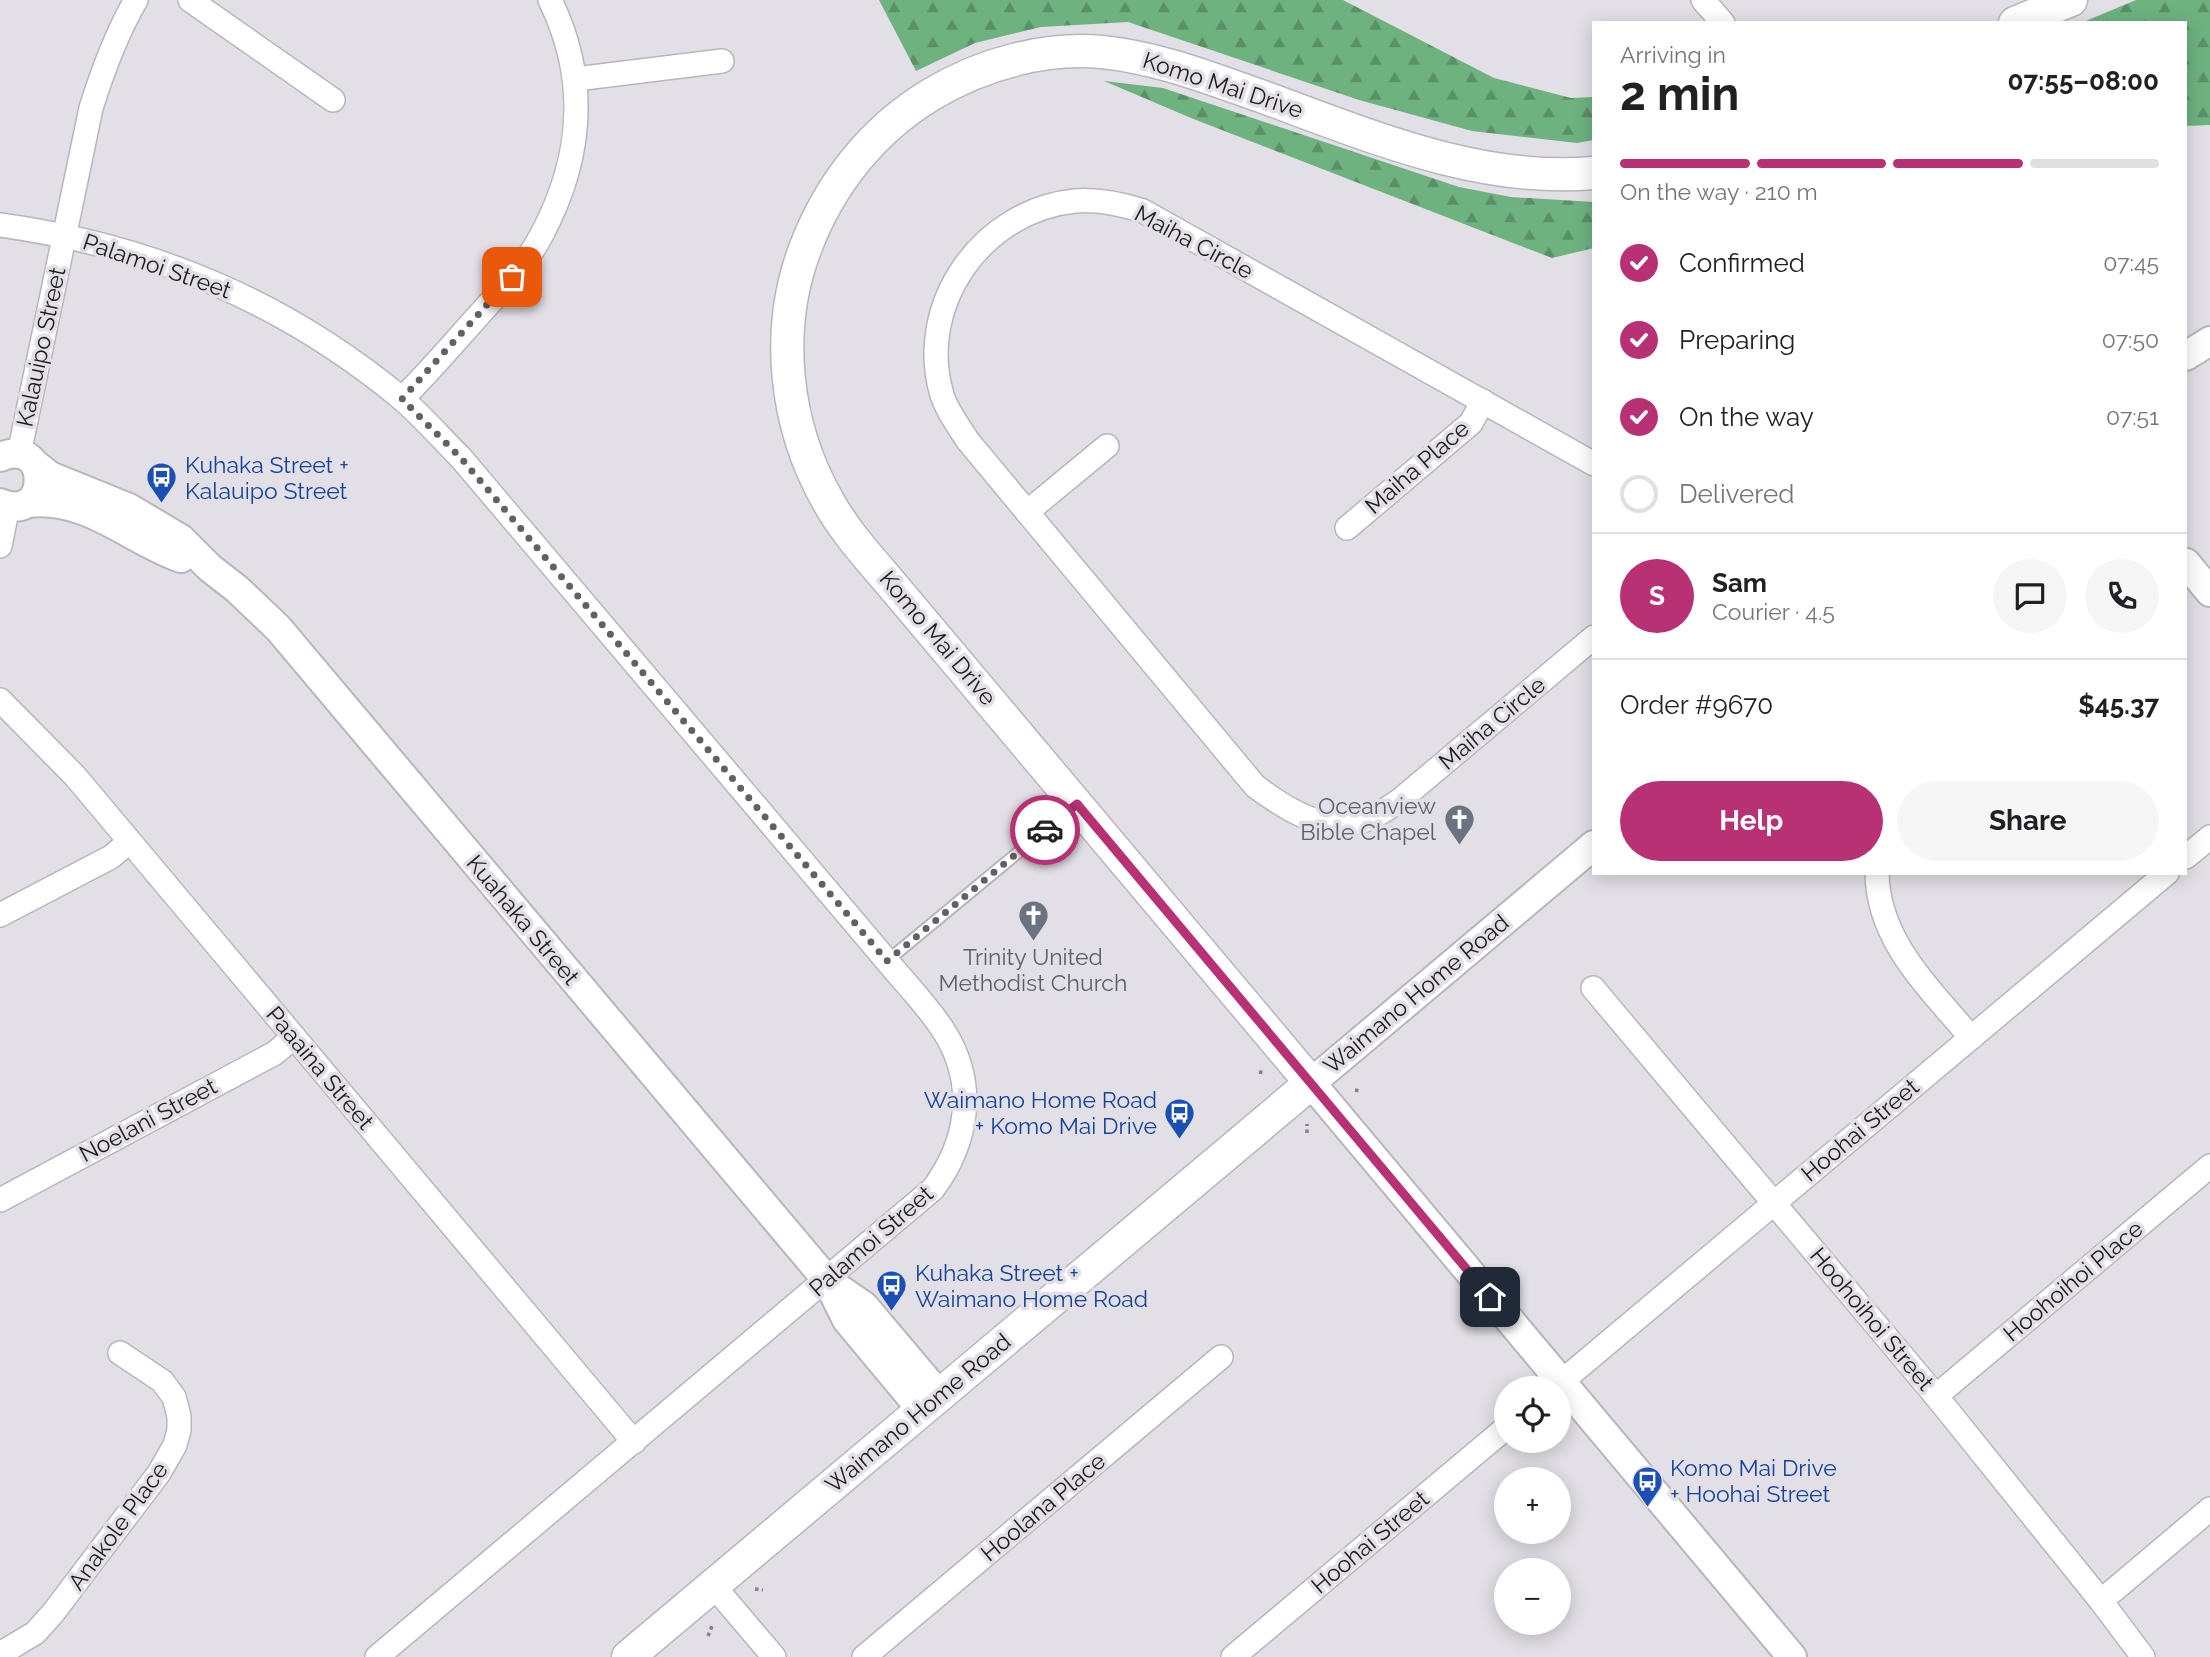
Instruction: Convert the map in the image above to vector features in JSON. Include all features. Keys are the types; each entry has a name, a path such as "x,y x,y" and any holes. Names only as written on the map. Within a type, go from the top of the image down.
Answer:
{"main road":[{"path":"2020,21 2071,0"},
{"name":"Komo Mai Drive","path":"1311,1083 849,532 829,503 801,442 788,375 787,346 794,287 813,227 838,182 859,155 890,124 943,88 1002,64 1028,57 1083,51 1134,56 1178,67 1429,155 1475,166 1544,174 1592,173"},
{"name":"Waimano Home Road","path":"628,1657 1311,1083"}],"street":[{"name":"Kalauipo Street","path":"18,459 92,108 103,68 120,28 136,0"},
{"path":"190,0 332,100"},
{"path":"402,399 512,277 540,237 556,202 568,166 576,125 576,79 568,44 550,0"},
{"path":"1703,0 1721,21"},
{"path":"576,79 722,61"},
{"name":"Maiha Circle","path":"1592,463 1143,211 1121,204 1075,201 1046,207 1020,216 998,230 980,246 953,284 938,323 942,395 968,441 1255,786 1284,808 1328,824 1350,824 1369,819 1399,801 1592,639"},
{"name":"Palamoi Street","path":"0,225 64,235 136,253 226,287 297,324 402,399 461,458 887,961 944,1031 955,1051 964,1082 962,1131 955,1156 933,1189 377,1657"},
{"path":"2187,355 2210,341"},
{"name":"Maiha Place","path":"1347,528 1471,423 1483,401"},
{"path":"1027,512 1107,446"},
{"path":"0,546 12,504 36,495 39,485 40,475 18,459"},
{"name":"Kuahaka Street","path":"18,459 50,475 105,496 181,539 278,628 827,1280 864,1306 930,1403"},
{"name":"Kuahaka Street","path":"12,504 44,501 62,504 99,517 172,555 210,568"},
{"path":"2187,564 2210,592"},
{"name":"Paaaina Street","path":"0,700 75,776 634,1442"},
{"path":"2187,856 2210,837"},
{"path":"0,915 111,857 129,842"},
{"name":"Waimano Home Road","path":"1311,1083 1592,847"},
{"path":"1877,875 1882,914 1892,937 1909,963 1971,1038"},
{"name":"Hoohai Street","path":"1569,1376 2165,875"},
{"name":"Hoohoihoi Street","path":"1593,988 1936,1396 2143,1657"},
{"name":"Noelani Street","path":"0,1199 278,1051 294,1037"},
{"name":"Komo Mai Drive","path":"1311,1083 1551,1376"},
{"name":"Hoohoihoi Place","path":"1936,1396 2210,1167"},
{"name":"Anakole Place","path":"0,1654 35,1633 53,1614 159,1473 175,1445 179,1416 174,1397 162,1381 120,1353"},
{"name":"Hoolana Place","path":"864,1657 1222,1357"},
{"name":"Komo Mai Drive","path":"1571,1400 1792,1657"},
{"name":"Hoohai Street","path":"1233,1657 1494,1438"},
{"path":"2101,1601 2210,1509"},
{"path":"713,1585 774,1657"}],"lane":[{"path":"887,961 1077,804"}],"path":[{"path":"1259,1072 1265,1073"},
{"path":"1307,1125 1307,1133"},
{"path":"755,1589 763,1590"},
{"path":"708,1636 712,1626"}],"green space":[{"path":"879,0 1343,0 1494,78 1571,98 1592,97 1592,140 1577,143 1472,131 1359,100 1128,22 1041,27 975,43 916,71"},
{"path":"2136,0 2210,0 2210,125 2187,126 2187,21 2086,21"},
{"path":"1104,81 1163,88 1459,187 1511,197 1592,202 1592,248 1552,258 1191,118"}],"way so far":[{"path":"512,277 402,399 461,458 887,961 1045,830"}],"place":[{"name":"Kuhaka Street + Kalauipo Street","path":"162,505"},
{"name":"Oceanview Bible Chapel","path":"1459,846"},
{"name":"Trinity United Methodist Church","path":"1033,943"},
{"name":"Waimano Home Road + Komo Mai Drive","path":"1180,1140"},
{"name":"Kuhaka Street + Waimano Home Road","path":"892,1313"},
{"name":"Komo Mai Drive + Hoohai Street","path":"1647,1508"}],"route":[{"path":"1045,830 1077,804 1490,1297"}]}
